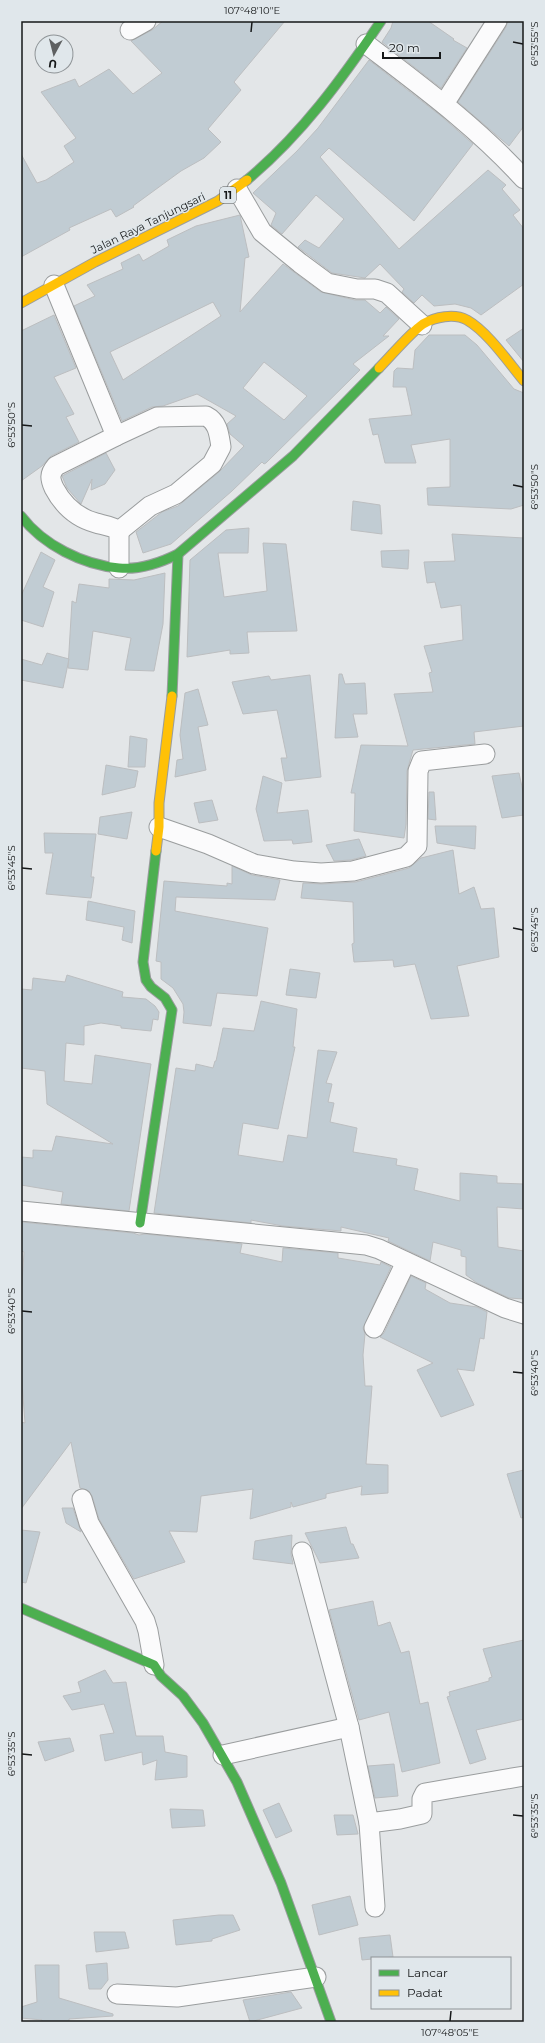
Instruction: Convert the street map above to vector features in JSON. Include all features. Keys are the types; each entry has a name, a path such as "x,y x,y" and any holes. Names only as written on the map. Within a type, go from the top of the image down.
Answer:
{"main road":[{"name":"Jalan Raya Tanjungsari","path":"21,303 95,262 218,201 237,189 290,142 329,96 382,21"},
{"path":"21,516 33,530 52,544 89,560 119,568 167,560 178,554 293,456 422,325 436,318 452,316 468,320 486,336 524,381"},
{"path":"140,1223 172,1010 165,998 151,987 146,980 143,962 150,888 160,827 160,803 174,681 178,554"},
{"path":"21,1608 154,1665 161,1676 182,1696 203,1723 223,1754 237,1782 281,1882 331,2022"}],"street":[{"path":"444,104 497,21"},
{"path":"366,44 444,104 500,152 524,178"},
{"path":"237,189 262,232 300,264 327,283 357,289 375,289 387,293 422,325"},
{"path":"54,285 116,436"},
{"path":"206,416 212,419 217,428 221,447 212,464 176,494 150,506 119,531 89,521 74,513 58,495 50,481 50,475 56,466 156,417 206,416"},
{"path":"119,531 119,568"},
{"path":"160,827 208,844 254,864 274,869 321,873 353,871 406,857 417,846 418,772 422,761 485,754"},
{"path":"21,1211 352,1243 379,1249 504,1308 524,1314"},
{"path":"374,1328 406,1262"},
{"path":"82,1499 89,1523 144,1621 148,1631 154,1665"},
{"path":"302,1552 349,1727 369,1823 375,1907"},
{"path":"223,1754 349,1727"},
{"path":"369,1823 400,1819 422,1814 422,1799 425,1793 524,1776"},
{"path":"117,1994 177,1997 316,1977"}],"building":[{"path":"163,21 285,21 234,82 241,90 208,129 221,142 204,158 181,171 133,206 134,207 116,217 111,209 69,228 70,230 21,257 21,154 37,183 46,180 74,162 64,146 76,138 41,92 75,79 79,87 109,69 133,94 162,73 131,41 152,30"},
{"path":"393,21 428,21 454,39 453,40 467,48 441,88 382,42 391,28"},
{"path":"508,21 524,21 524,126 509,146 458,102 506,27"},
{"path":"369,60 441,116 473,144 414,221 329,148 320,157 399,249 488,170 506,185 502,189 520,210 513,215 524,229 524,284 481,315 471,308 455,304 434,306 422,295 414,303 402,292 404,289 380,264 365,278 332,273 298,247 305,240 319,248 344,219 316,195 282,234 271,225 276,213 253,193 297,151 318,128"},
{"path":"240,215 249,257 245,258 240,312 283,264 321,292 355,300 365,300 380,313 386,307 399,319 383,336 389,336 353,364 360,370 266,463 264,464 262,462 232,491 171,544 143,553 136,532 162,512 178,506 219,472 244,446 230,434 227,424 236,416 197,394 163,406 152,407 122,421 74,306 95,296 87,285 123,269 121,263 139,254 143,261 169,246 167,240 196,226","holes":["213,302 221,316 123,380 110,352","264,362 307,396 284,420 243,388"]},
{"path":"54,315 76,368 54,377 74,414 66,417 79,442 51,456 42,466 21,481 21,331"},
{"path":"524,328 524,362 506,340"},
{"path":"429,335 465,335 477,345 514,389 524,393 524,505 511,509 428,505 427,488 450,487 450,439 411,445 416,463 385,463 378,434 373,435 369,419 412,415 406,387 393,387 394,371 397,368 413,369 415,350"},
{"path":"106,453 115,470 105,484 91,490 92,479 81,504 67,488 62,476"},
{"path":"353,501 380,505 382,534 351,530"},
{"path":"249,528 248,553 218,553 224,597 267,591 263,543 286,544 297,631 247,632 249,653 230,654 230,650 187,657 190,560 226,530"},
{"path":"452,534 524,538 524,726 474,732 475,744 413,750 407,771 406,824 404,838 354,831 355,793 351,793 361,745 408,746 394,694 433,692 429,673 432,672 424,646 463,640 461,605 441,608 435,582 427,583 424,562 455,561"},
{"path":"409,550 408,569 382,567 381,551"},
{"path":"41,552 55,560 43,587 54,592 43,627 21,620 21,596"},
{"path":"165,573 163,624 154,671 125,670 131,638 93,631 88,670 68,668 72,601 76,603 79,584 109,588 109,579 134,580"},
{"path":"47,653 69,659 63,688 21,680 21,659 42,665"},
{"path":"339,674 342,674 345,684 365,683 367,714 353,714 358,737 335,738"},
{"path":"310,675 321,777 285,781 281,758 287,758 277,710 243,714 232,682 269,676 271,680"},
{"path":"198,689 208,725 198,727 206,770 175,777 177,760 183,759 180,735 185,693"},
{"path":"130,736 147,739 145,767 128,767"},
{"path":"106,765 138,771 135,787 102,795"},
{"path":"519,773 524,796 524,815 502,818 492,776"},
{"path":"263,776 282,783 277,813 308,810 312,842 293,844 292,840 264,841 256,809"},
{"path":"429,792 434,792 436,820 428,819"},
{"path":"212,800 218,820 199,823 194,803"},
{"path":"132,812 127,839 98,834 100,817"},
{"path":"435,826 476,826 475,849 437,843"},
{"path":"44,833 96,834 91,877 94,877 91,898 46,894 53,853 45,853"},
{"path":"359,839 366,856 351,860 334,861 326,845"},
{"path":"453,850 459,894 474,887 481,909 494,908 499,957 457,966 469,1016 431,1019 415,964 394,967 393,960 354,962 352,944 354,943 353,902 301,898 303,883 322,884 356,882 409,868 421,858"},
{"path":"232,866 252,875 280,880 275,900 176,897 175,911 268,928 257,996 217,993 211,1026 183,1023 183,1004 173,988 161,979 161,962 156,961 164,881 227,886 227,883 232,884"},
{"path":"88,901 135,911 132,943 122,940 124,927 86,920"},
{"path":"290,969 320,973 316,998 286,995"},
{"path":"67,975 123,992 122,997 146,999 155,1006 159,1012 158,1020 153,1019 151,1031 121,1028 121,1026 101,1023 84,1026 84,1045 66,1043 64,1081 92,1084 95,1055 151,1064 129,1211 61,1204 63,1192 21,1185 21,1157 33,1158 33,1150 52,1151 56,1136 113,1144 47,1104 45,1071 21,1068 21,989 32,990 33,978 65,982"},
{"path":"261,1001 297,1009 293,1047 295,1047 278,1129 243,1123 238,1155 283,1162 288,1135 307,1138 318,1050 337,1052 326,1083 332,1084 328,1102 334,1103 330,1122 357,1128 353,1152 397,1159 396,1165 418,1169 414,1190 460,1201 460,1173 497,1176 497,1183 524,1184 524,1209 497,1207 498,1247 524,1251 524,1299 509,1298 477,1283 466,1275 466,1257 461,1256 461,1250 433,1242 430,1261 388,1241 389,1238 341,1227 341,1231 283,1226 251,1220 251,1223 154,1213 176,1068 195,1071 196,1064 213,1068 216,1061 223,1028 254,1031"},
{"path":"21,1222 133,1233 139,1235 145,1234 242,1244 240,1253 282,1262 283,1248 338,1253 338,1258 380,1265 381,1262 391,1267 363,1328 365,1334 363,1355 365,1386 372,1386 366,1464 388,1465 388,1493 361,1495 362,1486 326,1494 326,1498 293,1507 291,1502 291,1507 250,1519 253,1489 201,1496 197,1532 169,1531 185,1562 134,1579 99,1519 92,1496 89,1491 80,1488 71,1442 21,1509 21,1422 25,1423 21,1369 21,1298 24,1252 21,1251"},
{"path":"411,1276 426,1283 425,1289 450,1303 477,1307 487,1312 484,1339 480,1338 474,1371 457,1369 474,1405 441,1417 417,1370 433,1363 380,1337 384,1333"},
{"path":"524,1470 524,1517 521,1518 507,1474"},
{"path":"62,1508 73,1508 81,1532 66,1523"},
{"path":"346,1527 351,1544 353,1544 359,1558 320,1563 305,1533"},
{"path":"21,1530 40,1532 26,1583 21,1582"},
{"path":"292,1535 291,1554 293,1564 253,1559 255,1541"},
{"path":"373,1601 378,1626 390,1622 401,1653 409,1651 420,1704 428,1702 440,1763 402,1772 389,1712 359,1720 329,1610"},
{"path":"524,1640 524,1719 476,1730 486,1759 470,1764 447,1697 450,1696 449,1692 489,1681 489,1678 492,1677 483,1649"},
{"path":"105,1670 113,1683 126,1682 136,1736 163,1736 165,1752 187,1756 187,1777 155,1780 157,1760 143,1765 142,1752 105,1761 100,1735 114,1733 104,1704 72,1710 63,1696 81,1692 78,1682"},
{"path":"70,1738 74,1751 45,1761 38,1742"},
{"path":"394,1764 398,1796 375,1798 368,1766"},
{"path":"279,1803 292,1831 276,1838 263,1810"},
{"path":"170,1809 203,1810 205,1826 172,1828"},
{"path":"334,1815 353,1815 358,1834 337,1835"},
{"path":"350,1896 358,1925 319,1935 312,1905"},
{"path":"233,1915 240,1930 212,1939 212,1941 176,1945 173,1920"},
{"path":"94,1932 125,1932 129,1948 96,1952"},
{"path":"390,1935 393,1957 371,1957 371,1959 362,1960 359,1938"},
{"path":"107,1963 108,1980 101,1989 89,1989 86,1965"},
{"path":"35,1965 59,1965 59,1998 113,2014 113,2016 69,2019 69,2022 42,2022 42,2020 21,2018 21,2007 37,2002"},
{"path":"291,1992 302,2008 250,2022 243,2000"}],"traffic: fast":[{"path":"247,180 267,163 320,105 381,21"},
{"path":"21,516 41,536 52,544 65,552 92,563 119,568 134,568 164,560 178,554 293,456 379,368"},
{"path":"172,696 178,554"},
{"path":"140,1223 172,1010 165,998 151,987 146,980 143,962 156,851"},
{"path":"21,1608 154,1665 161,1676 183,1696 203,1723 237,1782 281,1883 331,2022"}],"traffic: slow":[{"path":"21,303 95,262 218,201 247,180"},
{"path":"379,368 423,324 433,319 451,316 467,320 483,332 498,348 524,381"},
{"path":"156,851 159,827 159,803 172,696"}]}
